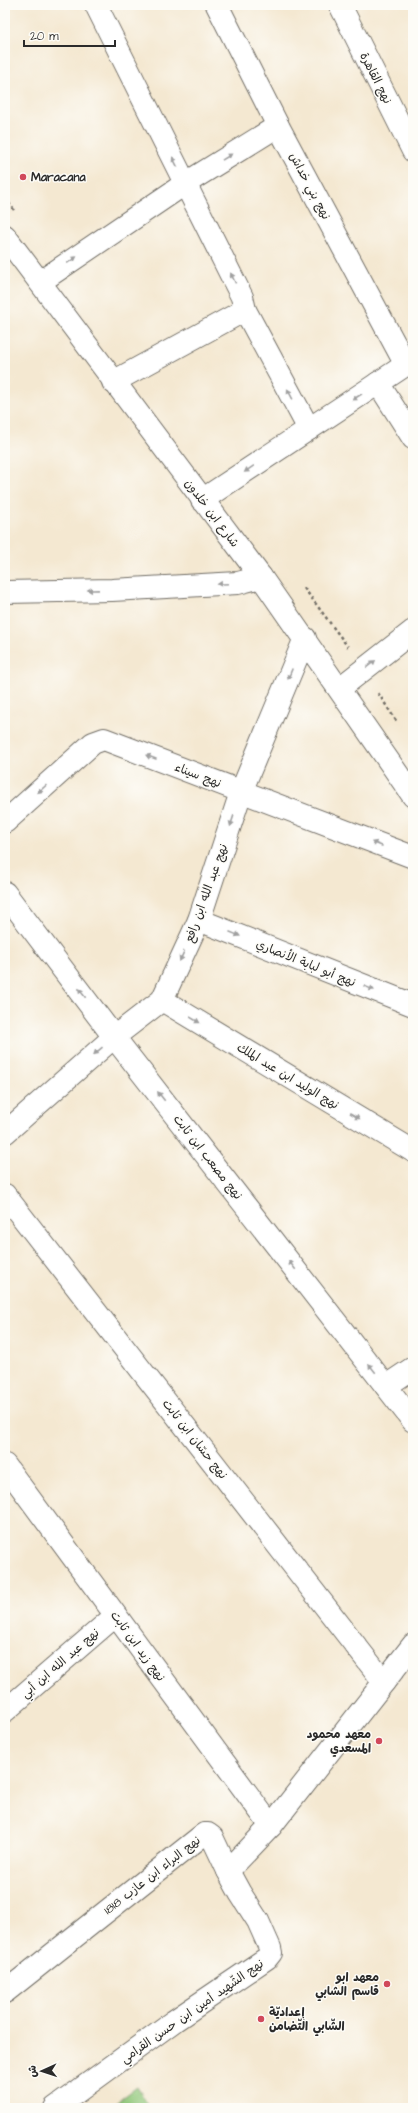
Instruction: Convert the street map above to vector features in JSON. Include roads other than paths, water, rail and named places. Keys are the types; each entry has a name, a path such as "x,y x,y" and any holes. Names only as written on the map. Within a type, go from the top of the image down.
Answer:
{"street":[{"path":"96,5 242,297 245,310 308,429"},
{"name":"نهج بني خداش","path":"217,5 278,126 410,362"},
{"name":"نهج القاهرة","path":"340,5 413,151"},
{"path":"40,282 186,183 278,126"},
{"name":"شارع ابن خلدون","path":"5,236 113,382 261,577 340,688 413,796"},
{"path":"113,382 245,310"},
{"path":"202,500 410,362"},
{"path":"378,383 413,438"},
{"path":"5,592 112,590 238,583 261,577"},
{"path":"340,688 413,631"},
{"name":"نهج عبد الله ابن رافع","path":"5,1134 114,1037 162,1000 199,920 241,792 305,638"},
{"name":"نهج سيناء","path":"5,822 94,743 104,739 413,857"},
{"name":"نهج مصعب ابن ثابت","path":"5,893 114,1037 413,1421"},
{"name":"نهج أبو لبابة الأنصاري","path":"199,920 413,1005"},
{"name":"نهج الوليد ابن عبد الملك","path":"162,1000 413,1151"},
{"name":"نهج حسّان ابن ثابت","path":"5,1195 384,1682"},
{"path":"386,1386 413,1368"},
{"name":"نهج زيد ابن ثابت","path":"5,1465 271,1826"},
{"name":"نهج عبد الله ابن أبي","path":"5,1711 115,1616"},
{"path":"228,1871 271,1826 413,1645"},
{"name":"نهج البراء ابن عازب 1818","path":"5,1992 204,1834 208,1834 212,1837 228,1871"},
{"name":"نهج الشّهيد أمين ابن حسن القرامي","path":"55,2108 174,2021 267,1958 271,1953 261,1928 228,1871"}],"place":[{"name":"Maracana","path":"23,177"},
{"name":"معهد محمود المسعدي","path":"379,1741"},
{"name":"معهد ابو قاسم الشابي","path":"387,1984"},
{"name":"إعداديّة الشّابي التّضامن","path":"261,2019"}]}
